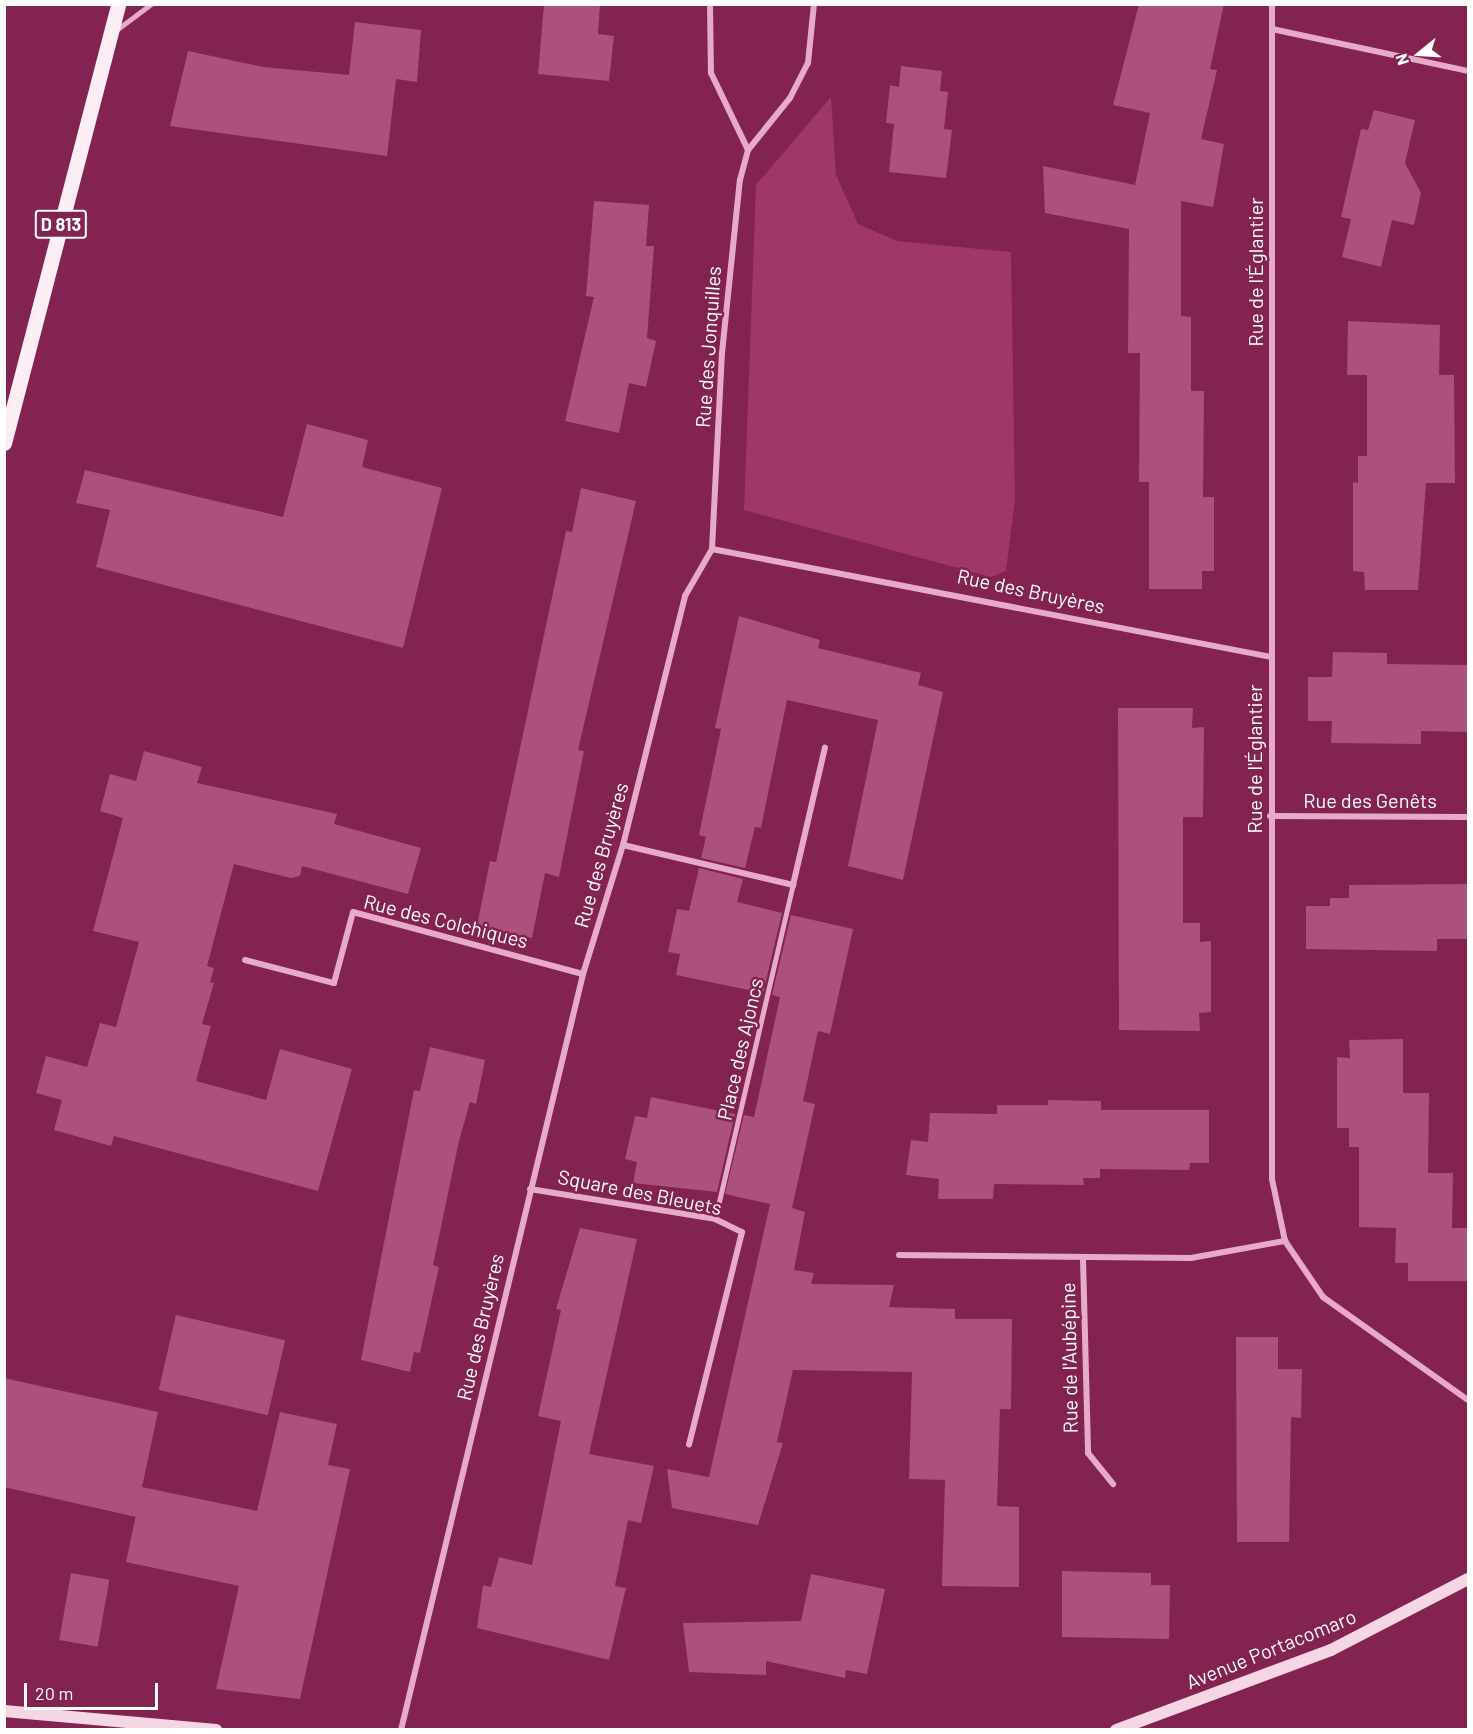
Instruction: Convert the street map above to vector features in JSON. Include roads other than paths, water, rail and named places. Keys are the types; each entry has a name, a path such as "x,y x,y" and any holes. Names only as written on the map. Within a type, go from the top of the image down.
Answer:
{"main road":[{"name":"D 813","path":"4,443 118,4"}],"street":[{"path":"710,4 711,73 748,150 790,98 808,63 814,4"},
{"name":"Rue de l'Églantier","path":"1272,4 1270,816 1272,1179 1285,1241 1323,1297 1468,1400"},
{"path":"1272,29 1468,71"},
{"name":"Rue des Jonquilles","path":"712,549 722,353 748,150"},
{"name":"Rue des Bruyères","path":"401,1730 583,974 623,845 686,596 712,549 1271,657"},
{"path":"623,845 793,885 825,748"},
{"name":"Rue des Genêts","path":"1270,816 1468,817"},
{"name":"Rue des Colchiques","path":"245,960 333,983 353,912 583,974"},
{"name":"Square des Bleuets","path":"530,1189 715,1219 742,1232 689,1444"},
{"name":"Rue de l'Aubépine","path":"899,1255 1083,1259 1191,1258 1285,1241"},
{"name":"Rue de l'Aubépine","path":"1083,1259 1088,1453 1113,1484"},
{"name":"Avenue Portacomaro","path":"1116,1730 1331,1650 1468,1579"},
{"path":"4,1711 216,1730"}],"lane":[{"path":"111,34 152,4"},
{"name":"Place des Ajoncs","path":"715,1219 793,885"}]}
